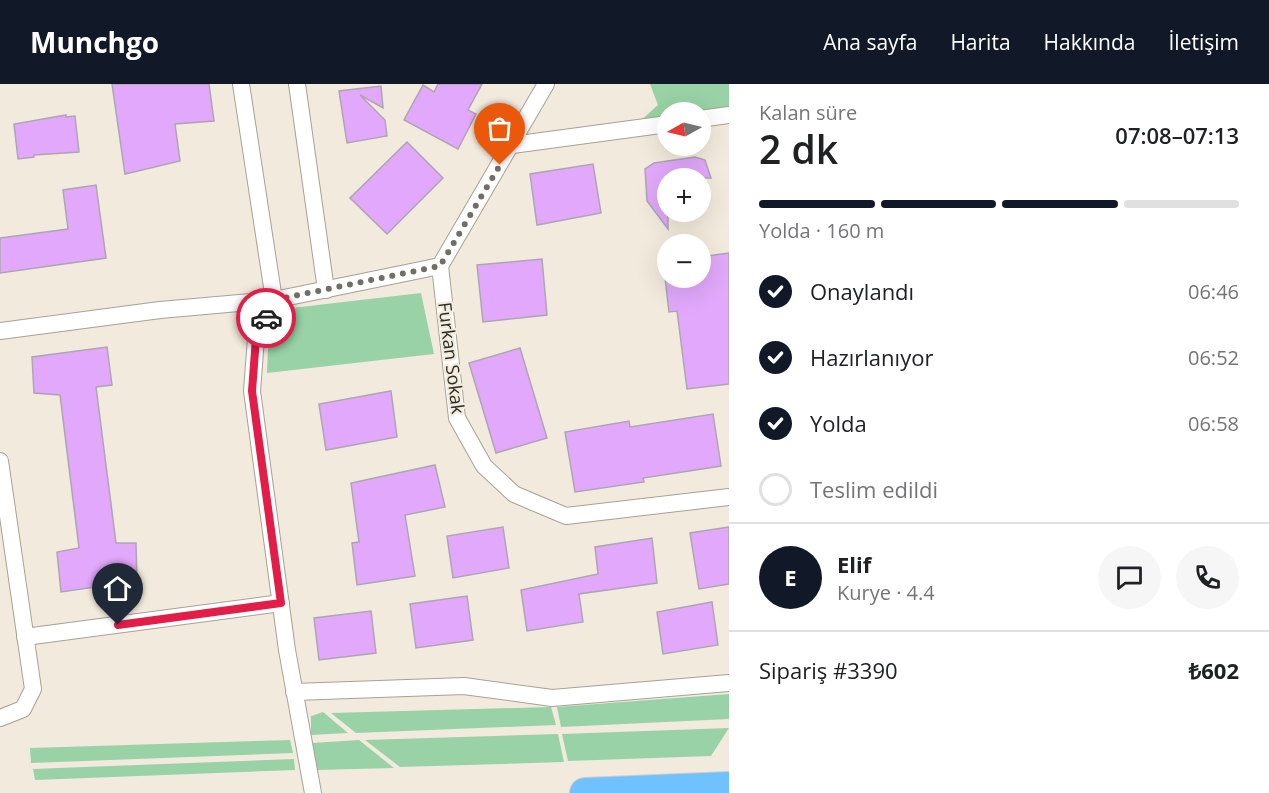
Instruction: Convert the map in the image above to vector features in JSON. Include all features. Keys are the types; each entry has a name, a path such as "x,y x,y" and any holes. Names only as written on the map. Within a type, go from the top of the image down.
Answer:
{"highway":[{"path":"585,793 729,788"}],"street":[{"path":"241,84 274,300 256,338 252,391 294,692 313,793"},
{"path":"297,84 326,290"},
{"path":"0,332 160,310 274,300 440,266 546,84"},
{"path":"711,117 729,115"},
{"path":"512,145 657,125"},
{"name":"Furkan Sokak","path":"440,266 457,417 484,466 514,494 566,516 729,498"},
{"path":"0,461 33,689 23,709 0,718"},
{"path":"26,638 281,603"},
{"path":"294,692 464,686 552,698 729,683"}],"green space":[{"path":"650,84 729,84 729,110 711,111 711,102 657,102"},
{"path":"657,106 657,119 639,122"},
{"path":"421,293 434,354 267,373 270,336 277,322 292,308"},
{"path":"729,694 729,719 561,727 557,707"},
{"path":"551,707 556,725 356,733 331,713"},
{"path":"323,712 348,733 311,735 311,716"},
{"path":"729,728 711,756 568,761 562,734"},
{"path":"558,734 564,762 400,767 365,740"},
{"path":"290,740 293,753 31,763 30,748"},
{"path":"359,740 394,768 316,770 312,743"},
{"path":"294,759 295,770 35,780 33,769"}],"building":[{"path":"112,84 209,84 214,121 175,124 180,161 125,174"},
{"path":"438,84 482,84 468,110 476,114 458,149 404,120 423,85 434,92"},
{"path":"381,86 383,108 360,95 385,120 387,136 347,143 339,91"},
{"path":"66,115 66,117 75,116 79,152 34,155 34,157 18,159 14,124"},
{"path":"407,142 443,178 387,234 350,198"},
{"path":"695,157 705,160 708,168 657,168 657,214 647,201 645,169 654,163"},
{"path":"593,164 601,213 537,225 530,174"},
{"path":"96,185 106,258 0,273 0,238 68,229 63,190"},
{"path":"729,253 729,384 687,389 677,311 669,312 666,288 711,288 711,255"},
{"path":"542,259 547,315 483,322 477,265"},
{"path":"107,347 112,385 96,387 116,543 136,543 137,581 61,592 57,552 79,548 60,395 34,393 32,357"},
{"path":"520,348 547,438 496,453 469,363"},
{"path":"391,391 397,437 326,450 319,404"},
{"path":"713,414 721,466 643,478 644,482 575,492 565,432 629,421 630,427"},
{"path":"435,465 445,507 405,515 415,576 357,585 352,543 359,542 351,483"},
{"path":"503,527 509,568 453,578 447,536"},
{"path":"729,527 729,584 699,589 690,533"},
{"path":"652,538 657,583 579,594 583,622 527,631 521,590 598,574 595,547"},
{"path":"467,596 473,640 416,648 410,604"},
{"path":"712,602 718,645 663,654 657,612"},
{"path":"371,611 376,653 319,660 314,618"}],"way so far":[{"path":"266,318 274,300 440,266 500,165"}],"route":[{"path":"118,625 281,603 252,391 256,338 266,318"}]}
